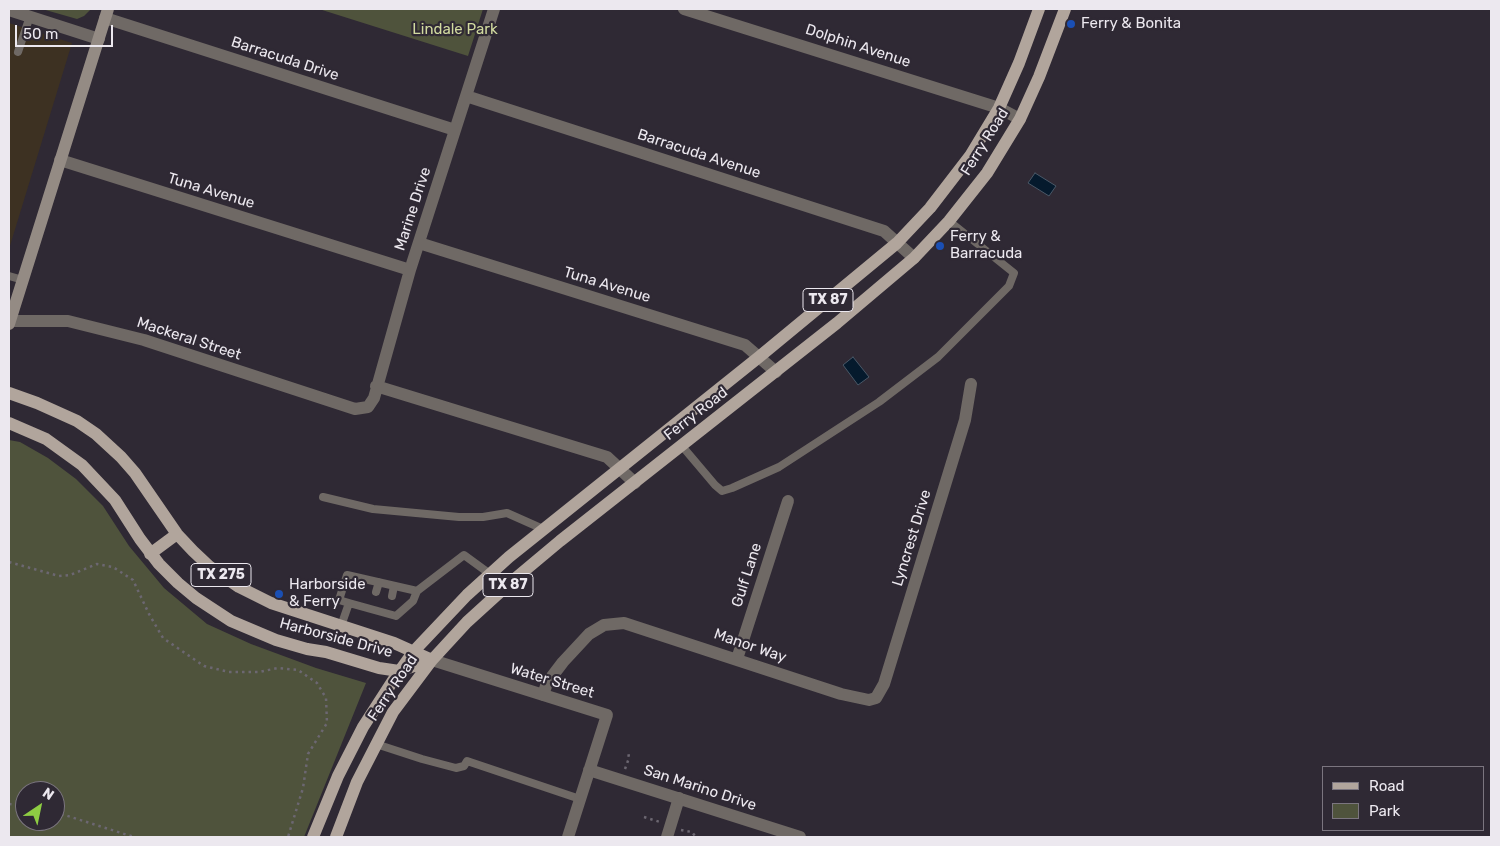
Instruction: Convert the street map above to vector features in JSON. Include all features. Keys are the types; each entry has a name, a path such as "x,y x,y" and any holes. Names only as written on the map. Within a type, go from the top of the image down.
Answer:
{"main road":[{"name":"Ferry Road","path":"313,837 338,776 363,727 414,652 467,595 543,529 759,357 897,243 930,208 970,156 999,108 1019,63 1039,9"},
{"name":"Ferry Road","path":"336,837 357,782 393,712 432,660 467,622 511,582 837,323 914,258 949,221 987,173 1020,119 1043,68 1065,9"},
{"name":"Harborside Drive","path":"9,393 77,421 96,434 135,472 178,534 193,551 210,567 239,587 271,603 394,643 432,660"},
{"name":"Harborside Drive","path":"9,423 46,439 82,465 115,500 150,554 178,584 231,621 253,631 307,649 326,652 374,667 399,672 432,660"},
{"path":"150,554 178,534"}],"street":[{"name":"Marine Drive","path":"355,409 368,407 374,398 410,270 494,9"},
{"name":"Dolphin Avenue","path":"684,9 999,108 1020,119"},
{"path":"9,10 99,39"},
{"path":"9,323 107,14"},
{"name":"Barracuda Drive","path":"107,14 455,130"},
{"name":"Barracuda Avenue","path":"466,96 884,231 914,258"},
{"name":"Tuna Avenue","path":"60,160 410,270"},
{"name":"Tuna Avenue","path":"419,243 745,345 776,372"},
{"name":"Mackeral Street","path":"9,323 68,321 144,340 355,409"},
{"name":"Lyncrest Drive","path":"876,698 884,684 965,420 971,384"},
{"path":"376,386 607,457 635,483"},
{"name":"Gulf Lane","path":"737,659 788,501"},
{"name":"Manor Way","path":"542,695 547,682 588,634 614,622 633,624 841,694 869,700 876,698"},
{"name":"Water Street","path":"432,660 607,716 589,770"},
{"path":"568,837 589,770"},
{"name":"San Marino Drive","path":"589,770 800,837"},
{"path":"669,831 679,798"}],"lane":[{"path":"18,52 30,16"},
{"path":"682,446 722,491 732,488 779,467 879,402 938,357 1009,286 1014,273 949,221"},
{"path":"9,276 23,280"},
{"path":"323,497 373,509 459,517 483,517 507,513 543,529"},
{"path":"417,591 347,575 339,600 387,611 396,616 413,600 417,591 464,555 490,574"},
{"path":"360,588 363,578"},
{"path":"376,592 379,582"},
{"path":"392,596 394,586"},
{"path":"341,626 354,603"},
{"path":"376,744 422,760 456,768 464,766 467,761 580,799"}],"path":[{"path":"9,562 59,576 70,575 97,564 113,567 133,580 163,638 204,666 229,672 259,672 278,668 298,670 317,683 326,698 326,723 308,754 303,788 288,837"},
{"path":"621,780 629,758 628,751"},
{"path":"65,815 134,837"},
{"path":"644,817 669,831"}],"shaded area":[{"path":"9,23 72,43 9,249"}],"green space":[{"path":"42,9 91,9 84,16 77,19"},
{"name":"Lindale Park","path":"319,9 483,9 468,56"},
{"path":"9,440 20,442 48,458 76,479 103,506 129,546 164,588 207,624 251,644 316,668 366,683 304,837 9,837"}],"water":[{"path":"1035,173 1056,186 1049,196 1028,183"},
{"path":"853,357 869,377 858,385 843,365"}],"place":[{"name":"Ferry & Bonita","path":"1071,24"},
{"name":"Ferry & Barracuda","path":"940,246"},
{"name":"Harborside & Ferry","path":"279,594"}]}
